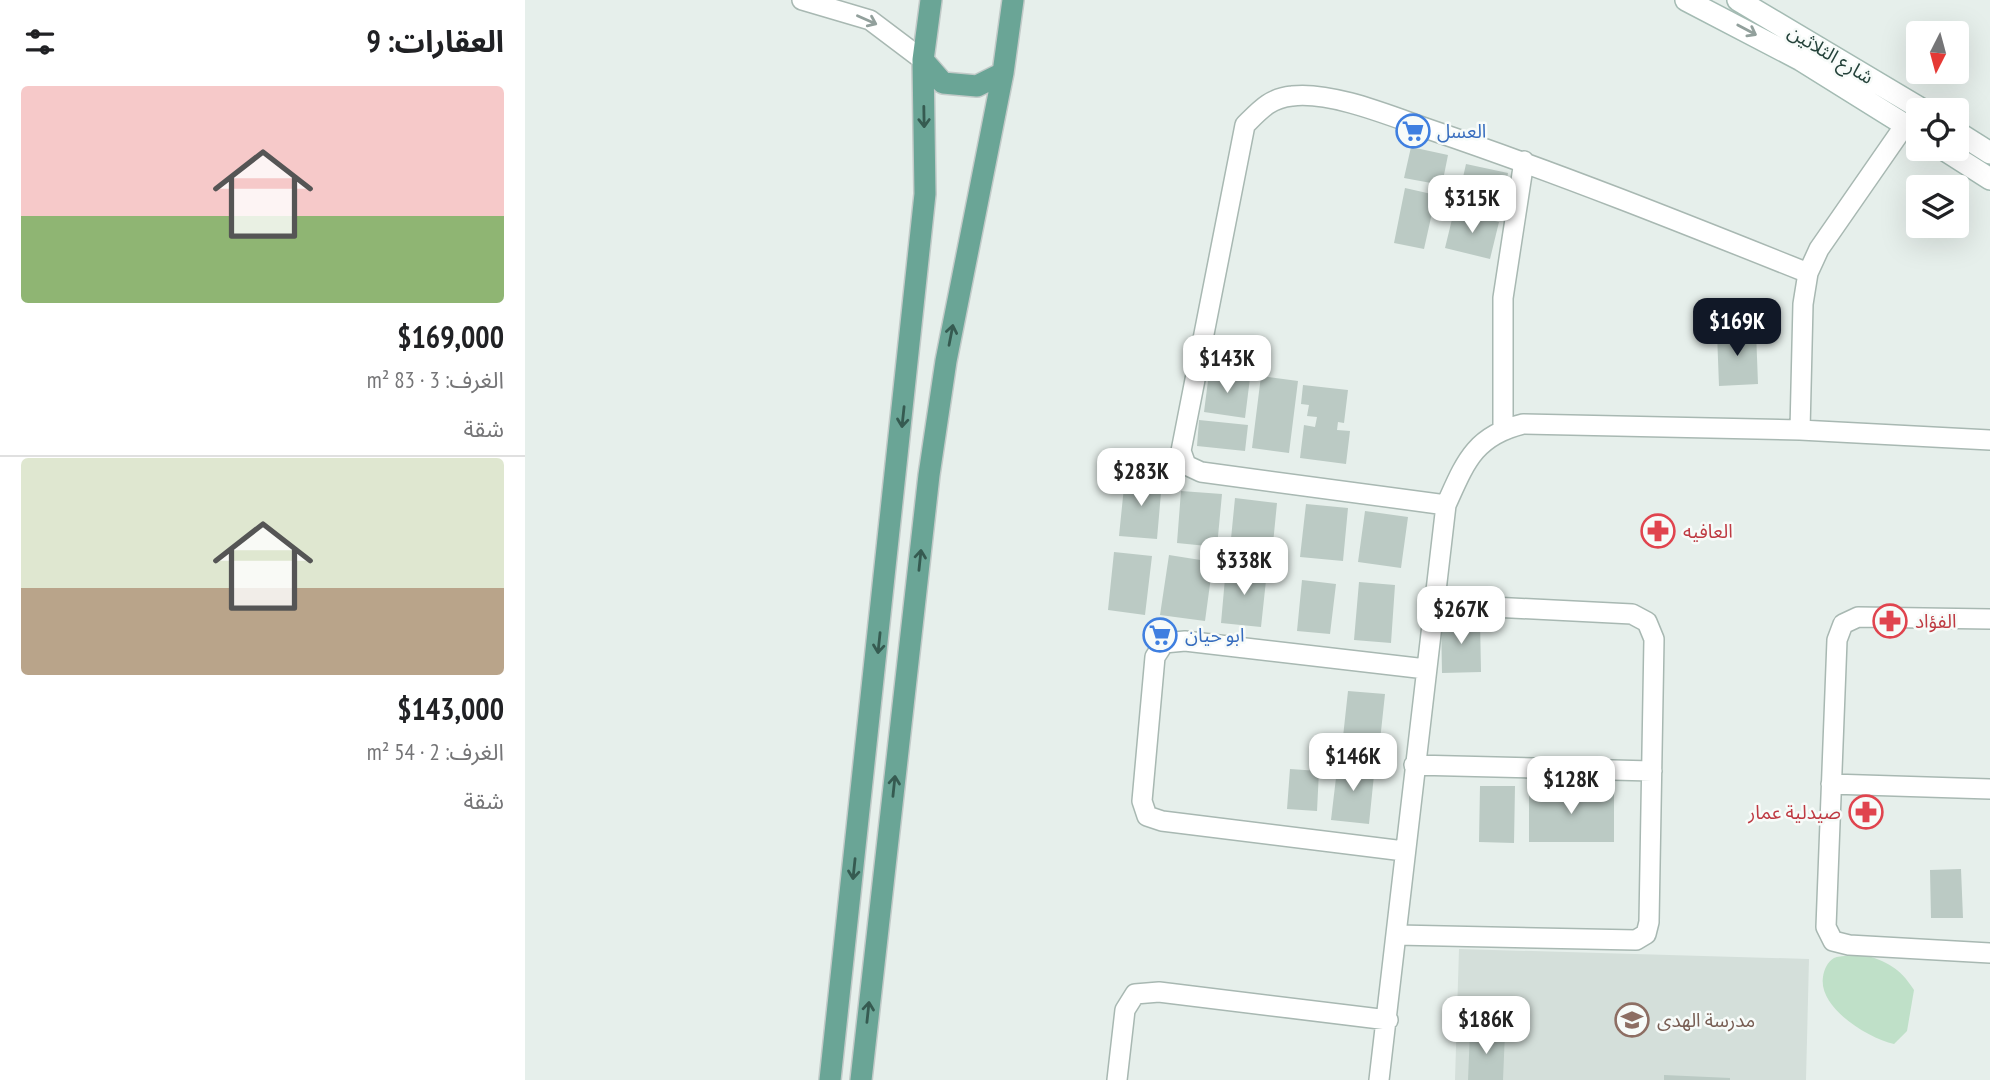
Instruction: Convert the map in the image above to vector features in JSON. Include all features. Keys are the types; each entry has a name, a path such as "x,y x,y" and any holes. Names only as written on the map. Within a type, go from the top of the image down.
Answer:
{"main road":[{"path":"830,1080 925,194 923,60 931,0"},
{"path":"861,1080 931,462 946,361 1003,73 1013,0"},
{"path":"1686,0 1801,61 1906,125"},
{"name":"شارع الثلاثين","path":"1738,0 1906,100"},
{"path":"1801,61 1811,41"},
{"path":"923,60 943,83 977,86 1003,73"},
{"path":"1969,140 1990,153"},
{"path":"1962,161 1990,178"}],"street":[{"path":"802,0 870,20 923,60"},
{"path":"1445,505 1201,472 1186,465 1181,451 1245,125 1269,100 1294,95 1331,99 1524,161 1808,273"},
{"path":"1800,430 1803,304 1808,273 1819,250 1906,137"},
{"path":"1503,429 1503,298 1524,161"},
{"path":"1378,1080 1388,1020 1404,851 1445,505 1467,459 1484,439 1503,429 1523,424 1800,430 1990,440"},
{"path":"1397,935 1636,940 1646,934 1654,639 1647,622 1632,614 1434,604"},
{"path":"1990,619 1858,617 1843,624 1837,640 1826,927 1833,941 1849,945 1990,953"},
{"path":"1404,851 1162,821 1147,816 1142,801 1155,656 1164,643 1185,641 1426,669"},
{"path":"1415,765 1652,771"},
{"path":"1831,784 1990,789"},
{"path":"1117,1080 1125,1010 1135,994 1159,992 1388,1020"}],"shaded area":[{"name":"مدرسة الهدى","path":"1459,949 1809,959 1806,1080 1455,1080"}],"green space":[{"path":"1861,954 1892,966 1914,990 1907,1031 1894,1044 1871,1035 1847,1020 1828,1000 1823,977 1828,964 1840,956"}],"building":[{"path":"1411,147 1448,155 1442,185 1404,178"},
{"path":"1466,164 1508,173 1502,204 1459,195"},
{"path":"1405,188 1436,195 1424,249 1394,243"},
{"path":"1454,211 1499,222 1490,259 1445,248"},
{"path":"1756,331 1758,384 1719,386 1717,333"},
{"path":"1209,373 1250,378 1245,418 1204,412"},
{"path":"1261,376 1298,381 1289,453 1252,448"},
{"path":"1303,385 1348,390 1344,423 1338,422 1337,430 1350,431 1346,464 1300,458 1304,425 1315,427 1317,417 1307,416 1309,405 1301,404"},
{"path":"1199,420 1248,425 1245,451 1197,446"},
{"path":"1125,477 1162,481 1157,539 1119,536"},
{"path":"1181,491 1222,494 1217,547 1177,543"},
{"path":"1235,498 1277,503 1272,554 1230,549"},
{"path":"1306,504 1348,508 1343,561 1300,557"},
{"path":"1365,511 1408,517 1401,568 1358,562"},
{"path":"1114,552 1152,556 1145,615 1108,610"},
{"path":"1169,555 1213,562 1205,621 1160,615"},
{"path":"1226,567 1267,571 1261,627 1221,623"},
{"path":"1302,580 1336,584 1330,634 1297,631"},
{"path":"1359,582 1395,585 1391,643 1354,640"},
{"path":"1480,620 1481,672 1442,673 1441,621"},
{"path":"1348,691 1385,694 1379,750 1342,746"},
{"path":"1338,761 1375,765 1369,824 1331,820"},
{"path":"1290,769 1319,771 1317,811 1287,809"},
{"path":"1480,786 1515,786 1514,843 1479,842"},
{"path":"1529,790 1614,790 1614,842 1529,842"},
{"path":"1961,869 1963,918 1931,918 1930,870"},
{"path":"1470,1031 1505,1032 1503,1080 1468,1080"},
{"path":"1664,1075 1730,1078 1730,1080 1664,1080"}],"place":[{"name":"العسل","path":"1413,131"},
{"name":"العافيه","path":"1658,531"},
{"name":"الفؤاد","path":"1890,621"},
{"name":"ابو حيان","path":"1160,635"},
{"name":"صيدلية عمار","path":"1866,812"},
{"name":"مدرسة الهدى","path":"1632,1020"}]}
